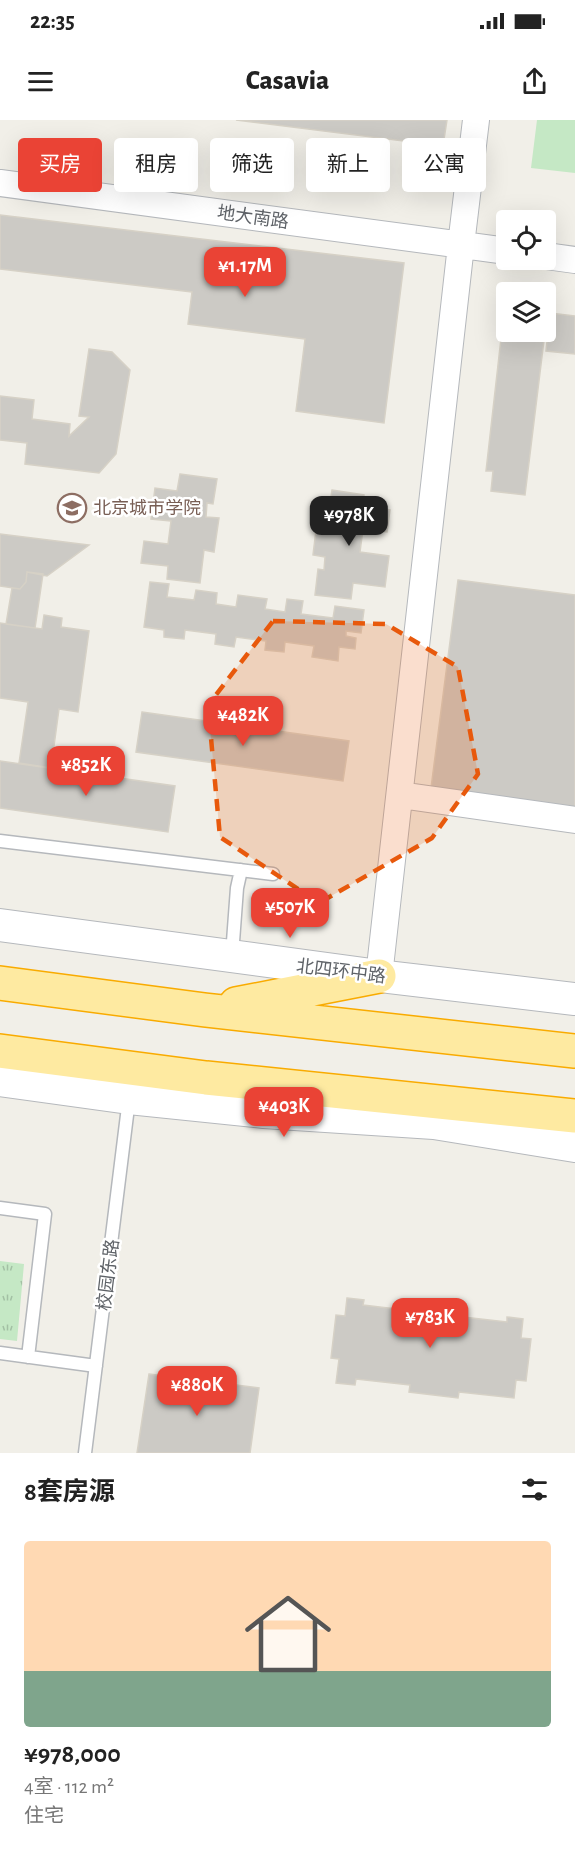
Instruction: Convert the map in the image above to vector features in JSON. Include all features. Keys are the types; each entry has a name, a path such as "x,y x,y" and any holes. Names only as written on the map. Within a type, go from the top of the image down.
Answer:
{"highway":[{"path":"205,1010 379,976"},
{"path":"0,983 205,1010 575,1051"},
{"path":"0,1051 206,1078 575,1116"},
{"path":"206,1078 434,1123"}],"street":[{"path":"379,976 476,120"},
{"name":"地大南路","path":"0,183 496,250"},
{"path":"556,257 575,260"},
{"path":"400,795 575,820"},
{"name":"北四环中路","path":"0,925 379,976 575,999"},
{"path":"0,1080 129,1098 264,1112 434,1123 575,1146"}],"lane":[{"path":"0,841 273,874"},
{"path":"232,957 237,888 241,870"},
{"name":"校园东路","path":"85,1453 129,1098"},
{"path":"0,1208 45,1214 28,1357"},
{"path":"0,1353 96,1366"}],"highlighted area":[{"path":"273,621 386,624 458,667 478,774 432,838 319,903 220,837 208,705"}],"green space":[{"path":"537,120 575,120 575,173 531,168"},
{"path":"0,1261 24,1264 17,1341 0,1339"}],"building":[{"path":"236,120 447,120 444,138 402,138 402,141"},
{"path":"0,215 404,263 384,423 296,411 305,339 188,324 192,292 0,269"},
{"path":"556,314 575,316 575,354 546,351 547,342 556,342"},
{"path":"501,342 544,342 525,495 491,491 493,471 486,471"},
{"path":"89,349 112,352 130,370 116,454 99,473 25,464 27,443 0,440 0,396 34,400 32,419 70,424 69,436 89,417 79,416"},
{"path":"180,474 217,479 213,504 207,503 206,517 219,518 214,552 204,550 200,583 167,579 168,566 141,563 144,541 168,544 171,521 151,519 155,488 177,491"},
{"path":"332,490 364,495 363,507 390,510 387,532 363,529 360,552 389,556 385,587 353,583 351,599 315,595 318,569 324,570 325,557 313,555 317,522 327,523"},
{"path":"0,534 89,545 47,576 27,572 26,582 20,589 0,586"},
{"path":"27,572 43,574 35,628 6,624 12,588 20,589 26,582"},
{"path":"458,580 575,595 575,807 431,788"},
{"path":"150,582 169,584 167,597 194,600 196,590 217,593 216,604 236,607 238,595 267,599 265,609 285,612 287,599 303,601 301,614 333,618 335,606 364,610 361,633 346,631 346,636 356,638 355,649 339,647 338,661 312,657 314,646 285,642 284,652 265,650 266,641 236,637 234,647 215,644 216,634 185,630 184,639 164,637 164,630 144,627"},
{"path":"44,615 62,618 61,627 89,631 78,712 59,709 51,768 19,763 28,702 0,698 0,623 42,629"},
{"path":"142,712 349,741 343,781 136,752"},
{"path":"0,761 175,786 168,832 0,808"},
{"path":"347,1298 364,1300 363,1305 405,1310 406,1300 464,1307 463,1317 507,1322 507,1317 523,1319 521,1338 531,1339 526,1381 516,1380 514,1398 459,1392 458,1398 409,1392 410,1385 356,1379 355,1385 336,1383 339,1359 331,1358 336,1315 345,1316"},
{"path":"149,1374 259,1388 250,1453 137,1453"}],"place":[{"name":"北京城市学院","path":"72,508"}]}
